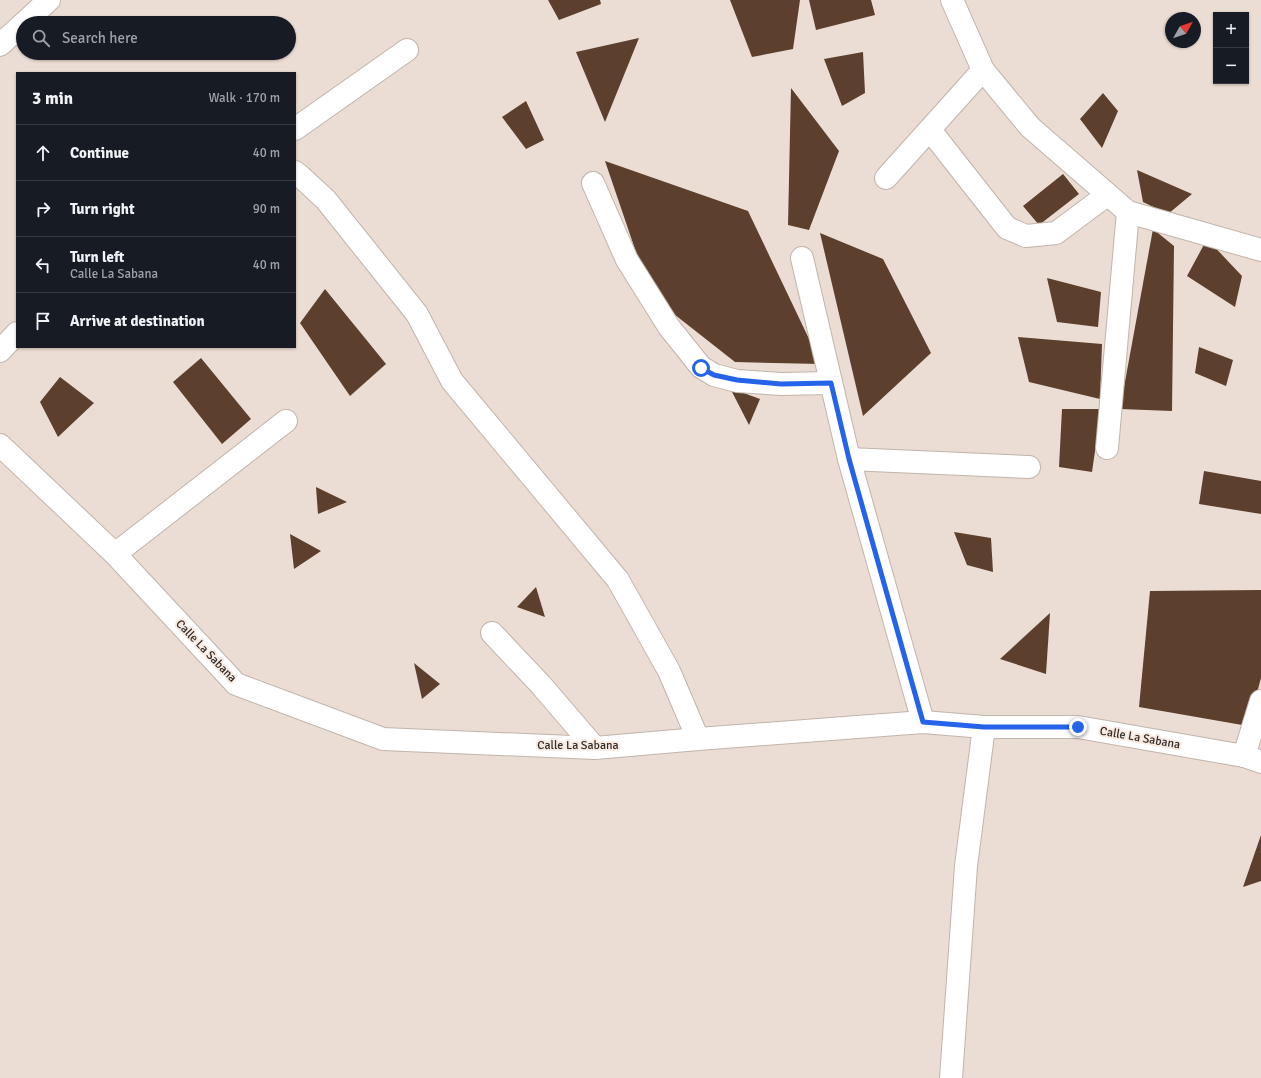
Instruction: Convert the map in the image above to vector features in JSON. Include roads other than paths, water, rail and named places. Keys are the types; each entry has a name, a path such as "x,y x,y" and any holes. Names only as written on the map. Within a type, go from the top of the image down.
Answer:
{"street":[{"path":"32,16 49,0"},
{"path":"952,0 983,70 1030,127 1128,212 1261,250"},
{"path":"0,46 16,31"},
{"path":"296,128 407,50"},
{"path":"886,178 983,70"},
{"path":"930,130 1007,228 1026,236 1056,232 1107,195"},
{"path":"296,173 326,200 417,314 452,381 618,580 669,671 698,739"},
{"path":"593,182 627,260 669,327 701,368 714,375 737,380 781,384 831,383"},
{"path":"1107,448 1128,212"},
{"path":"802,258 849,459 923,722"},
{"path":"0,352 16,334"},
{"path":"115,554 286,421"},
{"name":"Calle La Sabana","path":"0,445 115,554 236,684 383,739 595,748 923,722 984,727 1078,727 1253,759"},
{"path":"849,459 1028,467"},
{"path":"492,633 541,684 595,748"},
{"path":"1253,759 1261,701"},
{"path":"951,1078 966,866 984,727"}]}
